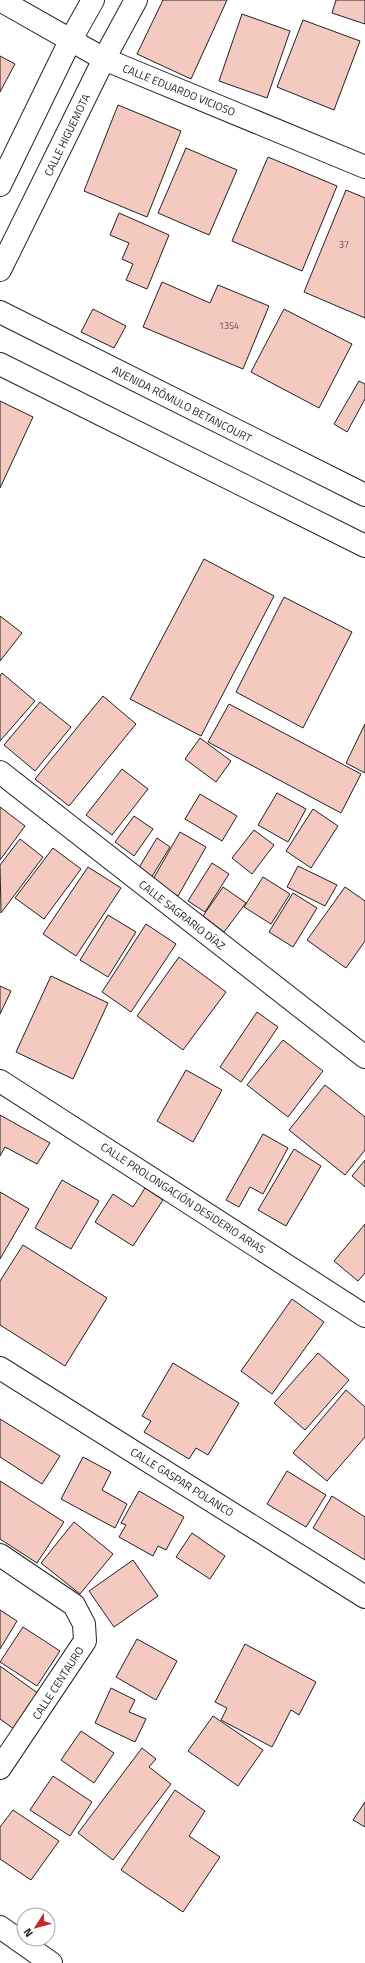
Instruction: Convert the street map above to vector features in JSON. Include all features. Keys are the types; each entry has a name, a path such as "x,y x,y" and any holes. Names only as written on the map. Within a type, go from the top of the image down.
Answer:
{"main road":[{"name":"CALLE EDUARDO VICIOSO","path":"0,0 104,59 365,167"},
{"path":"0,185 70,41 93,0"},
{"name":"CALLE HIGUEMOTA","path":"0,270 104,59 136,0"},
{"name":"AVENIDA RÓMULO BETANCOURT","path":"0,312 365,495"},
{"path":"0,364 365,546"},
{"name":"CALLE SAGRARIO DÍAZ","path":"0,772 365,1057"},
{"name":"CALLE PROLONGACIÓN DESIDERIO ARIAS","path":"0,1081 365,1316"},
{"name":"CALLE GASPAR POLANCO","path":"0,1368 365,1597"},
{"name":"CALLE CENTAURO","path":"0,1555 74,1605 84,1624 85,1641 4,1754"},
{"path":"0,1927 51,1963"}],"building":[{"path":"163,0 227,0 191,79 137,54"},
{"path":"336,0 365,0 365,24 332,13"},
{"path":"242,14 290,31 267,98 219,81"},
{"path":"303,20 360,41 334,110 277,87"},
{"path":"0,56 15,64 0,92"},
{"path":"118,105 181,131 147,217 84,191"},
{"path":"186,148 237,170 209,235 158,213"},
{"path":"268,157 337,186 302,271 232,241"},
{"path":"346,190 365,198 365,318 304,292"},
{"path":"119,213 169,235 147,289 126,280 133,264 122,259 129,243 110,235"},
{"path":"162,282 210,303 218,285 269,306 243,369 143,327"},
{"path":"93,309 126,326 114,348 81,332"},
{"path":"284,309 352,344 319,408 251,372"},
{"path":"359,381 365,384 365,399 347,432 334,424"},
{"path":"0,401 33,417 0,488"},
{"path":"204,559 274,596 201,736 130,699"},
{"path":"284,597 352,632 303,728 236,692"},
{"path":"0,616 22,633 0,661"},
{"path":"2,673 35,701 0,741 0,676"},
{"path":"103,696 136,724 69,806 35,779"},
{"path":"40,702 71,727 35,771 4,745"},
{"path":"229,704 361,774 341,813 208,742"},
{"path":"365,724 365,773 346,763"},
{"path":"200,738 231,761 216,782 185,759"},
{"path":"122,769 148,789 112,835 86,815"},
{"path":"277,793 306,809 288,842 258,825"},
{"path":"200,794 237,816 222,841 185,819"},
{"path":"0,807 25,826 0,860"},
{"path":"313,809 338,826 311,868 286,851"},
{"path":"134,816 153,829 134,856 115,842"},
{"path":"254,830 274,845 252,874 232,858"},
{"path":"180,832 206,847 178,896 152,881"},
{"path":"157,838 170,847 151,878 138,869"},
{"path":"20,839 43,857 1,913 0,865"},
{"path":"53,848 81,869 44,919 15,898"},
{"path":"212,863 229,874 205,912 188,901"},
{"path":"298,866 337,885 325,906 287,887"},
{"path":"88,867 121,888 76,956 43,934"},
{"path":"263,877 290,894 271,924 244,907"},
{"path":"223,887 246,903 224,932 203,916"},
{"path":"345,887 365,901 365,941 346,968 307,940"},
{"path":"293,893 317,908 293,947 269,932"},
{"path":"108,915 136,932 108,977 80,960"},
{"path":"146,924 176,944 131,1012 102,992"},
{"path":"179,957 226,992 183,1050 137,1016"},
{"path":"51,976 108,1003 73,1079 16,1052"},
{"path":"0,986 11,991 0,1014"},
{"path":"257,1012 278,1027 241,1082 220,1067"},
{"path":"283,1040 323,1071 288,1117 247,1085"},
{"path":"186,1070 222,1090 193,1142 157,1121"},
{"path":"325,1085 365,1117 365,1150 345,1175 289,1130"},
{"path":"0,1115 50,1143 37,1164 5,1147 0,1156"},
{"path":"263,1134 288,1148 263,1194 250,1187 239,1207 226,1200"},
{"path":"294,1149 321,1166 286,1226 258,1210"},
{"path":"365,1160 365,1187 352,1176"},
{"path":"62,1180 99,1201 71,1249 35,1228"},
{"path":"145,1188 163,1200 133,1246 95,1222 113,1194 133,1207"},
{"path":"0,1192 29,1209 0,1259"},
{"path":"365,1224 365,1273 358,1281 334,1261"},
{"path":"23,1245 107,1298 65,1366 0,1325 0,1281"},
{"path":"292,1299 324,1322 272,1394 241,1371"},
{"path":"318,1353 349,1380 305,1430 274,1403"},
{"path":"173,1363 239,1403 208,1455 196,1448 189,1459 144,1432 151,1421 142,1416"},
{"path":"346,1390 365,1407 365,1437 327,1481 293,1453"},
{"path":"0,1419 60,1456 42,1484 0,1457"},
{"path":"83,1457 111,1472 102,1490 127,1504 115,1528 61,1499"},
{"path":"287,1471 326,1495 306,1527 267,1504"},
{"path":"0,1481 64,1522 37,1563 0,1539"},
{"path":"139,1491 184,1517 166,1550 158,1546 153,1556 119,1537 126,1525 121,1523"},
{"path":"332,1496 365,1517 365,1560 313,1528"},
{"path":"74,1522 113,1554 80,1594 41,1563"},
{"path":"192,1533 225,1556 210,1579 176,1557"},
{"path":"133,1560 158,1596 114,1627 89,1591"},
{"path":"0,1610 17,1621 0,1649"},
{"path":"23,1627 60,1651 37,1686 0,1662"},
{"path":"137,1639 177,1661 156,1700 116,1677"},
{"path":"245,1644 316,1682 299,1715 291,1710 272,1747 221,1720 227,1708 215,1702"},
{"path":"0,1666 39,1694 14,1729 0,1719"},
{"path":"111,1688 135,1700 129,1712 146,1719 135,1742 95,1723"},
{"path":"213,1716 263,1750 238,1786 188,1751"},
{"path":"81,1731 114,1753 94,1783 61,1760"},
{"path":"142,1748 156,1759 149,1767 171,1784 113,1860 78,1833"},
{"path":"53,1776 92,1802 70,1836 30,1810"},
{"path":"175,1790 205,1811 189,1836 220,1857 183,1912 121,1870"},
{"path":"365,1802 365,1827 353,1820"},
{"path":"13,1810 59,1841 31,1880 0,1859 0,1827"}]}
